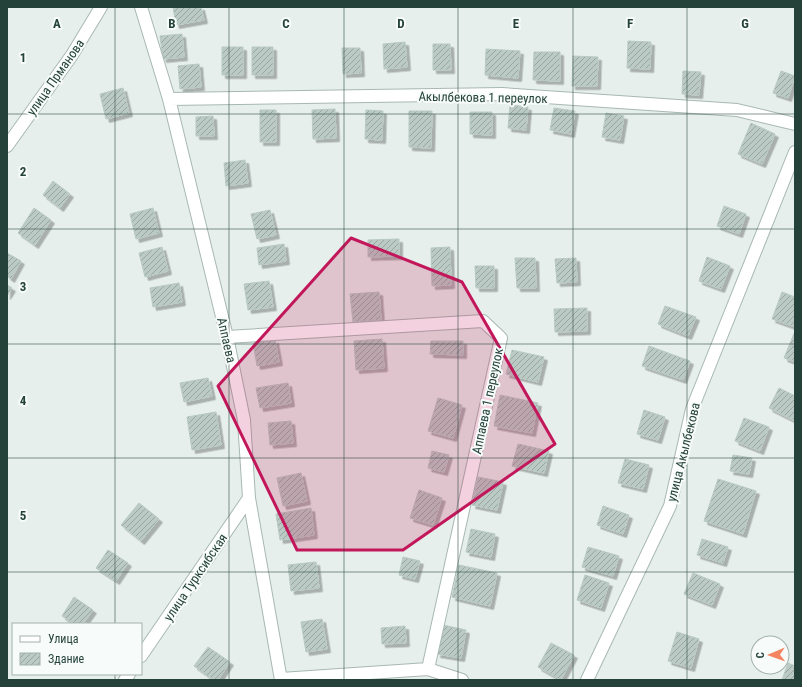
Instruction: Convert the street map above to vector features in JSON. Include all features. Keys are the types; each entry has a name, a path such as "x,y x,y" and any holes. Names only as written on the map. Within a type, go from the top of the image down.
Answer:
{"street":[{"name":"улица Прманова","path":"7,146 72,54 101,7"},
{"name":"Аппаева","path":"141,7 169,99 227,337 244,420 249,498 281,680"},
{"name":"Акылбекова 1 переулок","path":"169,99 502,94 737,110 795,124"},
{"name":"улица Акылбекова","path":"587,680 670,506 692,409 795,152"},
{"name":"Аппаева 1 переулок","path":"227,337 483,321 501,338 428,669"},
{"name":"улица Турксибская","path":"142,655 249,498"},
{"path":"281,680 428,669 462,680"}],"highlighted area":[{"path":"351,238 462,282 555,444 403,550 297,550 218,386"}],"building":[{"path":"173,7 201,7 204,20 176,25"},
{"path":"182,34 184,57 163,59 160,36"},
{"path":"628,41 651,42 650,69 627,68"},
{"path":"405,42 407,67 384,69 383,44"},
{"path":"433,44 450,44 451,70 433,70"},
{"path":"222,47 243,47 243,75 222,75"},
{"path":"252,47 273,47 273,75 252,75"},
{"path":"342,48 360,48 361,73 343,74"},
{"path":"486,49 520,51 518,78 485,75"},
{"path":"534,52 560,52 560,81 533,80"},
{"path":"573,56 598,57 597,86 572,86"},
{"path":"199,64 201,87 180,89 178,66"},
{"path":"683,71 701,72 699,95 682,94"},
{"path":"781,71 795,76 788,98 773,93"},
{"path":"123,88 129,113 106,119 100,94"},
{"path":"510,105 528,107 526,130 508,128"},
{"path":"554,108 575,111 571,134 550,130"},
{"path":"335,109 336,138 313,139 312,110"},
{"path":"260,110 276,110 276,142 260,142"},
{"path":"366,110 383,111 382,140 365,139"},
{"path":"409,111 432,111 431,148 409,147"},
{"path":"470,112 492,112 492,135 470,134"},
{"path":"606,113 624,116 620,140 602,137"},
{"path":"213,116 214,136 196,136 196,117"},
{"path":"751,123 775,134 762,164 738,154"},
{"path":"245,160 248,183 226,186 224,163"},
{"path":"53,181 70,194 60,208 43,195"},
{"path":"724,206 746,214 739,234 717,226"},
{"path":"34,208 51,220 35,245 18,233"},
{"path":"153,208 159,233 136,239 130,214"},
{"path":"270,210 276,235 257,239 251,214"},
{"path":"399,239 399,256 368,257 368,240"},
{"path":"284,244 286,261 259,265 257,248"},
{"path":"162,247 168,271 145,277 139,253"},
{"path":"450,247 451,285 432,286 431,248"},
{"path":"7,253 21,261 11,279 7,276"},
{"path":"707,257 730,266 721,289 699,281"},
{"path":"515,258 535,258 536,288 517,288"},
{"path":"576,258 577,282 557,283 555,259"},
{"path":"475,266 494,266 494,288 476,288"},
{"path":"269,281 273,307 248,310 244,284"},
{"path":"179,283 182,302 153,307 150,288"},
{"path":"7,285 12,288 7,296"},
{"path":"379,292 381,320 353,322 350,294"},
{"path":"782,292 795,297 795,327 772,319"},
{"path":"665,306 696,317 688,336 658,324"},
{"path":"587,308 587,331 555,332 554,309"},
{"path":"795,331 795,362 784,358"},
{"path":"382,339 384,368 356,370 354,341"},
{"path":"275,340 279,362 257,366 253,343"},
{"path":"431,341 463,341 463,355 430,354"},
{"path":"649,346 690,361 683,380 642,366"},
{"path":"512,350 544,357 538,382 506,374"},
{"path":"208,378 212,396 184,402 180,383"},
{"path":"288,383 291,403 260,408 256,388"},
{"path":"779,388 795,396 795,421 769,408"},
{"path":"500,395 538,403 532,433 494,426"},
{"path":"438,398 462,405 453,438 428,431"},
{"path":"644,410 665,417 658,440 637,434"},
{"path":"216,412 221,445 192,450 187,417"},
{"path":"744,418 769,427 760,451 735,441"},
{"path":"291,421 293,443 270,445 268,423"},
{"path":"518,444 549,451 544,473 512,466"},
{"path":"432,451 449,455 444,472 428,468"},
{"path":"733,455 752,458 749,474 730,471"},
{"path":"625,459 649,465 643,489 618,483"},
{"path":"301,473 307,501 283,506 277,478"},
{"path":"478,477 503,482 497,510 472,505"},
{"path":"718,479 756,491 743,534 704,521"},
{"path":"419,490 442,498 433,525 410,518"},
{"path":"139,503 159,519 141,541 121,525"},
{"path":"603,506 629,515 623,534 597,525"},
{"path":"311,508 314,535 280,540 276,514"},
{"path":"471,529 495,534 491,557 466,552"},
{"path":"702,539 728,547 723,563 697,555"},
{"path":"588,547 619,556 613,576 582,567"},
{"path":"108,550 128,563 116,581 96,568"},
{"path":"403,557 420,561 415,579 399,575"},
{"path":"316,562 319,588 291,591 288,565"},
{"path":"459,565 497,573 490,606 452,597"},
{"path":"693,573 720,584 712,605 684,594"},
{"path":"585,575 609,583 601,608 577,600"},
{"path":"74,597 93,610 84,623 72,623 62,616"},
{"path":"322,619 327,649 306,652 301,622"},
{"path":"443,625 466,630 461,658 437,654"},
{"path":"405,626 406,643 382,644 381,628"},
{"path":"677,632 699,639 691,668 668,661"},
{"path":"551,643 574,655 561,680 538,667"},
{"path":"208,647 230,662 218,680 214,680 194,666"},
{"path":"790,664 795,666 795,680 782,680 784,675 790,675"}]}
